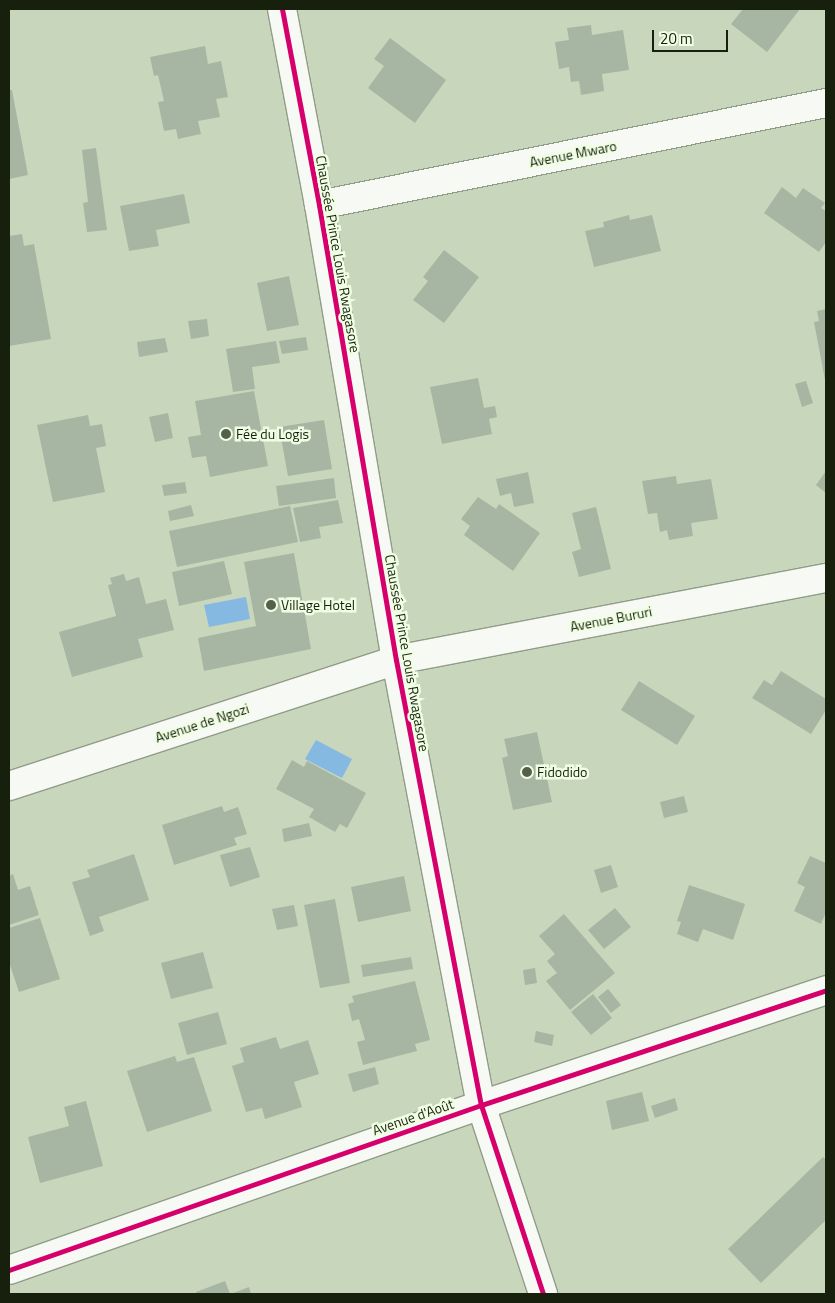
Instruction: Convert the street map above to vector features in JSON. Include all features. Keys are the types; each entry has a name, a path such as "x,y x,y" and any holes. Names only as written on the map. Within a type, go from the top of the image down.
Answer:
{"street":[{"name":"Chaussée Prince Louis Rwagasore","path":"282,9 319,204 396,660 481,1105 543,1294"},
{"name":"Avenue Mwaro","path":"319,204 826,103"},
{"name":"Avenue Bururi","path":"396,660 826,578"},
{"name":"Avenue de Ngozi","path":"9,786 396,660"},
{"name":"Avenue d'Août","path":"9,1270 481,1105 826,990"}],"water":[{"path":"246,597 250,619 209,627 204,605"},
{"path":"316,740 352,759 342,778 305,759"}],"building":[{"path":"743,9 800,9 767,52 731,24"},
{"path":"591,25 592,35 623,30 629,70 602,74 604,91 581,95 579,81 571,82 569,67 559,69 555,42 569,40 567,28"},
{"path":"390,38 446,80 415,123 368,88 384,66 374,59"},
{"path":"205,46 208,64 221,61 228,97 216,99 220,117 198,121 201,134 178,139 176,129 164,131 158,102 164,101 158,75 154,76 150,57"},
{"path":"9,90 12,90 28,175 9,179"},
{"path":"96,148 107,230 87,232 83,203 88,202 82,150"},
{"path":"782,187 796,198 803,188 825,203 821,208 826,211 826,242 819,252 764,213"},
{"path":"184,194 190,223 156,230 159,246 129,251 120,206"},
{"path":"629,215 630,220 652,215 661,251 594,267 585,231 604,227 603,222"},
{"path":"22,234 24,246 34,244 51,339 9,346 9,236"},
{"path":"444,250 479,277 444,323 413,300 428,281 423,277"},
{"path":"289,276 299,325 267,331 257,283"},
{"path":"826,309 825,380 814,322 819,321 817,311"},
{"path":"207,319 209,336 191,339 188,321"},
{"path":"306,337 308,350 282,354 279,341"},
{"path":"165,338 168,352 139,357 137,342"},
{"path":"276,341 280,363 252,367 255,389 233,392 226,349"},
{"path":"478,378 484,408 495,406 497,417 489,419 492,434 442,444 430,387"},
{"path":"806,381 813,403 802,407 795,384"},
{"path":"254,391 268,466 210,477 206,456 192,458 188,437 201,435 195,401"},
{"path":"168,413 173,438 155,442 149,417"},
{"path":"88,415 90,426 102,424 106,446 96,448 105,492 53,502 37,425"},
{"path":"324,420 332,469 288,476 279,427"},
{"path":"826,471 826,493 816,485"},
{"path":"528,472 534,503 514,507 511,493 500,496 496,479"},
{"path":"676,476 677,484 711,479 718,519 691,523 693,536 669,540 667,530 660,532 657,513 648,514 642,481"},
{"path":"334,478 336,498 279,506 276,486"},
{"path":"185,482 187,493 164,496 162,485"},
{"path":"478,497 496,509 499,504 540,533 513,571 464,535 470,526 461,519"},
{"path":"338,500 343,523 319,527 321,538 300,542 293,508"},
{"path":"191,505 194,516 170,521 168,511"},
{"path":"290,506 298,542 177,567 169,531"},
{"path":"596,507 611,569 579,577 572,552 581,549 572,513"},
{"path":"294,553 311,649 204,671 198,638 256,626 244,562"},
{"path":"224,561 232,594 179,606 172,572"},
{"path":"124,574 126,581 139,577 146,604 166,599 174,630 138,639 143,657 72,677 59,632 116,616 108,585 112,584 110,578"},
{"path":"781,671 826,699 826,710 811,734 752,698 764,680 772,685"},
{"path":"639,681 695,716 677,745 621,710"},
{"path":"537,732 552,802 513,810 502,758 508,756 504,739"},
{"path":"292,760 304,767 307,761 366,793 347,828 340,824 335,832 309,817 314,809 276,789"},
{"path":"684,796 688,812 664,818 660,802"},
{"path":"222,806 224,812 238,807 247,834 234,838 237,845 174,865 162,825"},
{"path":"309,823 312,836 284,842 282,829"},
{"path":"250,847 260,877 230,887 220,855"},
{"path":"134,854 149,900 99,917 104,931 90,936 72,882 90,877 87,870"},
{"path":"810,856 826,863 826,912 821,924 794,911 805,887 797,883"},
{"path":"611,865 618,887 601,893 594,870"},
{"path":"13,874 18,890 30,886 39,915 9,925 9,876"},
{"path":"404,876 411,911 358,922 351,887"},
{"path":"689,885 745,904 733,940 703,929 698,942 677,934 681,922 677,921"},
{"path":"335,899 350,983 320,988 304,905"},
{"path":"294,905 298,926 277,930 272,909"},
{"path":"615,908 631,927 604,949 588,930"},
{"path":"564,914 615,973 570,1010 546,981 557,973 547,961 555,954 539,936"},
{"path":"40,918 60,979 19,992 9,962 9,928"},
{"path":"203,952 213,988 171,999 161,963"},
{"path":"411,957 413,969 363,977 361,965"},
{"path":"535,968 537,983 525,985 523,970"},
{"path":"415,981 430,1040 415,1044 417,1051 363,1065 357,1042 365,1040 359,1019 352,1021 348,1004 354,1002 352,996"},
{"path":"608,989 621,1005 611,1013 598,997"},
{"path":"593,994 612,1018 591,1035 571,1012"},
{"path":"218,1012 227,1044 187,1055 178,1023"},
{"path":"536,1031 554,1035 552,1046 534,1042"},
{"path":"276,1037 280,1049 308,1040 319,1074 294,1082 302,1107 265,1119 262,1108 246,1112 232,1066 244,1062 240,1048"},
{"path":"175,1056 177,1062 194,1057 212,1111 147,1132 127,1071"},
{"path":"375,1067 379,1084 353,1092 348,1074"},
{"path":"642,1092 649,1121 612,1130 606,1101"},
{"path":"675,1098 678,1110 655,1118 651,1106"},
{"path":"86,1101 103,1166 40,1183 28,1137 69,1126 64,1107"},
{"path":"823,1157 826,1160 826,1220 761,1283 728,1249"},
{"path":"225,1281 230,1294 197,1294 196,1292"},
{"path":"249,1287 251,1294 231,1294"}],"cycle path":[{"path":"282,9 319,205 396,660 481,1105 543,1294"},
{"path":"9,1270 481,1105 826,990"}],"place":[{"name":"Fée du Logis","path":"226,434"},
{"name":"Village Hotel","path":"271,605"},
{"name":"Fidodido","path":"527,772"}]}
